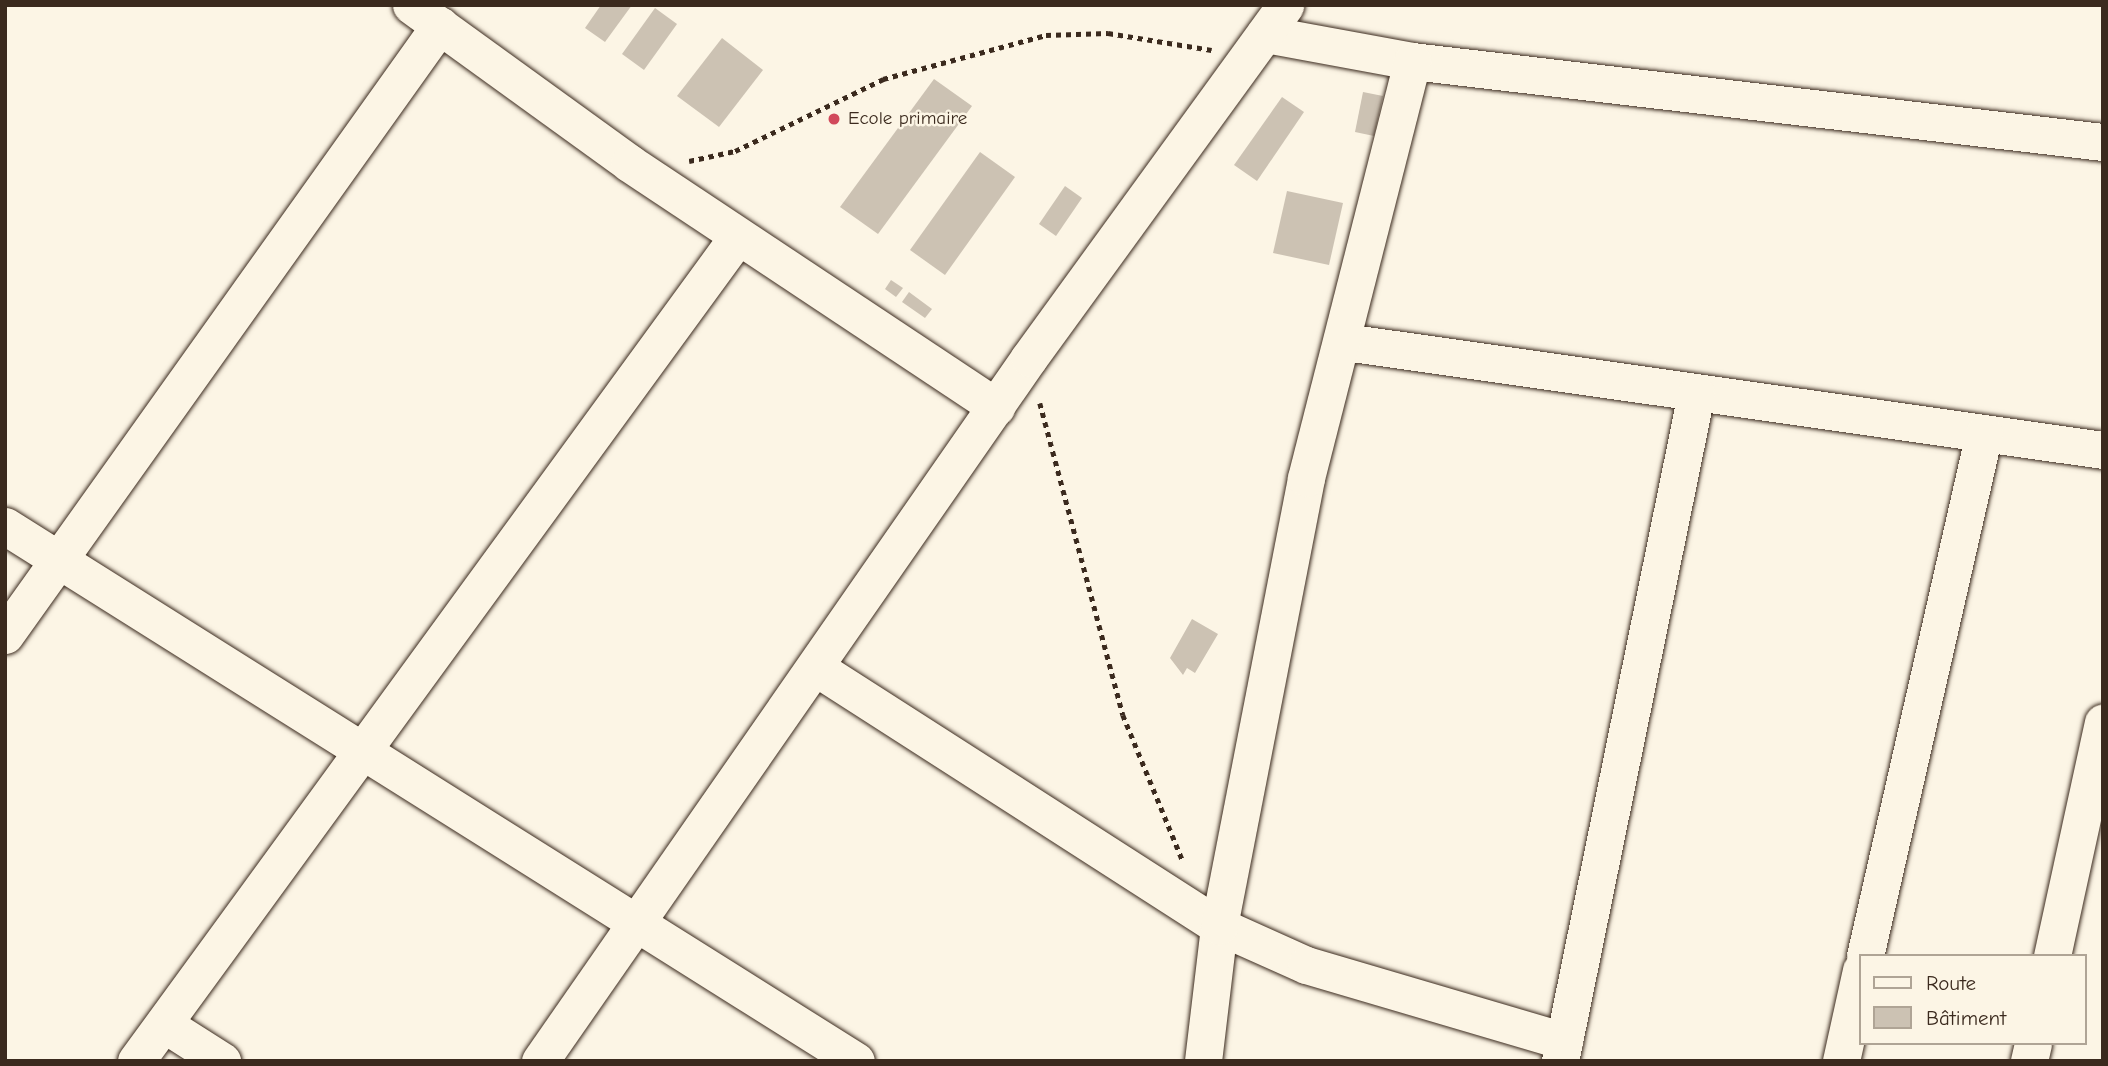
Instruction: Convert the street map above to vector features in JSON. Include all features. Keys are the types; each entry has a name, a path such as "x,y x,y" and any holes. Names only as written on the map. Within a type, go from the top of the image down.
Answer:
{"street":[{"path":"540,1061 1029,358 1285,5"},
{"path":"5,635 426,15 738,236 996,407"},
{"path":"1257,45 2103,142"},
{"path":"1203,1061 1219,926 1306,478 1345,342 1412,61"},
{"path":"136,1061 738,236"},
{"path":"1345,342 2103,450"},
{"path":"815,667 1219,926 1319,969 1562,1051 1696,394"},
{"path":"1865,954 1984,433"},
{"path":"5,526 362,752 639,920 856,1061"},
{"path":"2052,954 2103,722"},
{"path":"1841,1061 1860,975"},
{"path":"164,1024 222,1061"}],"path":[{"path":"682,161 735,151 883,79 1046,35 1108,33 1257,45"},
{"path":"1029,358 1123,715 1186,871"}],"building":[{"path":"601,5 632,5 605,42 585,28"},
{"path":"655,8 677,24 644,70 622,54"},
{"path":"722,38 763,70 719,127 677,96"},
{"path":"934,79 972,106 878,234 840,207"},
{"path":"1363,92 1383,96 1374,136 1355,132"},
{"path":"1282,97 1304,112 1257,181 1234,165"},
{"path":"980,152 1015,177 945,275 910,250"},
{"path":"1065,186 1082,198 1056,236 1039,224"},
{"path":"1287,191 1343,203 1329,265 1273,253"},
{"path":"891,280 903,288 896,297 885,289"},
{"path":"909,292 932,309 925,318 902,302"},
{"path":"1192,619 1218,634 1195,673 1187,668 1183,675 1170,658"}],"place":[{"name":"Ecole primaire","path":"834,119"}]}
